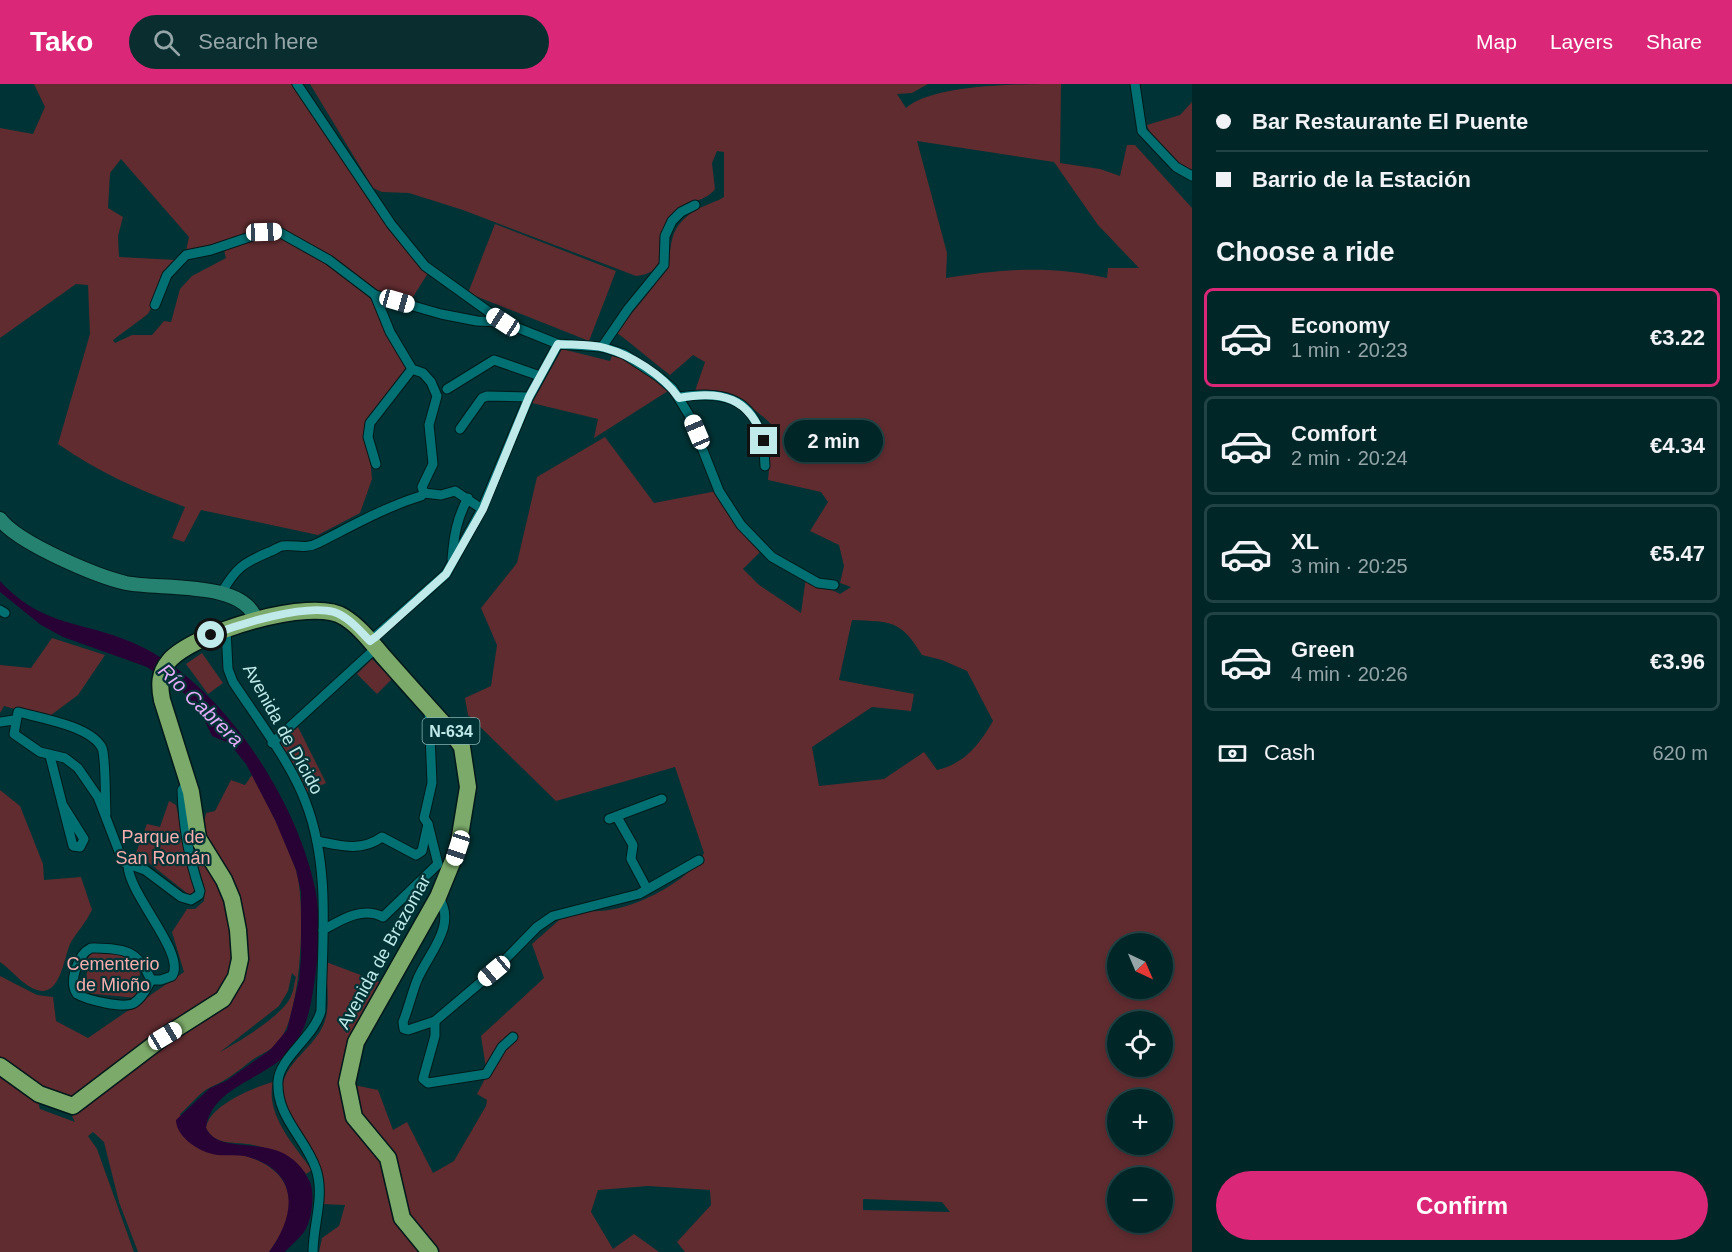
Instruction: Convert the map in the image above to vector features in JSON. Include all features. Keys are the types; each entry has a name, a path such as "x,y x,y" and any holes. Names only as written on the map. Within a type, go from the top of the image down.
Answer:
{"highway":[{"name":"Avenida de Brazomar","path":"188,783 159,686 165,667 178,653 241,625 278,615 313,611 333,612 343,616 373,645 462,747 467,766 468,787 458,848 438,897 356,1042 347,1083 354,1118 388,1158 402,1218 430,1252"},
{"name":"N-634","path":"0,1066 39,1094 70,1106 81,1103 165,1036 223,999 236,977 240,959 238,930 232,899 224,880 198,838 188,783"}],"street":[{"path":"297,84 410,250 424,266 503,322 558,344 602,347 624,354 659,377 679,398 689,415 719,491 741,525 772,557 818,583 834,585"},
{"path":"1135,84 1142,131 1176,167 1192,177"},
{"path":"602,347 628,309 664,265 665,236 672,221 681,212 695,205"},
{"path":"155,305 167,275 186,255 211,250 264,232 279,232 329,260 375,295 468,319 503,322"},
{"path":"375,295 390,332 412,369 423,373 431,382 437,396 429,425 433,465 422,487 424,493"},
{"path":"272,743 446,574 483,509 529,397 558,344"},
{"path":"447,388 494,360 540,376"},
{"path":"376,464 368,437 370,423 412,369"},
{"path":"679,398 697,394 721,396 738,402 758,424 764,441 765,466"},
{"path":"460,429 482,398 487,396 529,397"},
{"path":"241,625 242,617 228,596 230,577 246,562 281,546 297,548 319,543 331,534 367,521 388,506 422,496 424,493 441,495 455,491 483,509"},
{"path":"452,561 454,531 458,515 468,498"},
{"path":"0,521 16,535 35,546 118,580 228,596 278,615"},
{"path":"241,625 248,605"},
{"name":"Avenida de Dícido","path":"241,625 228,669 233,682 298,784 312,818 323,892 321,1011 318,1024 285,1064 278,1078 279,1098 286,1119 315,1168 319,1185 313,1252"},
{"path":"323,930 356,914 377,914 383,917 438,864 435,843 424,818 432,783 428,711 430,709"},
{"path":"106,814 103,750 96,740 85,732 18,712 14,720 14,734 50,756 65,758 78,768 98,797 121,857 128,865 145,870 187,900 199,896 182,799 182,790 188,783"},
{"path":"0,722 14,720"},
{"path":"50,756 62,804"},
{"path":"647,889 632,859 633,845 613,818 662,799"},
{"path":"317,841 343,846 370,846 382,837 416,855 422,851 428,824"},
{"path":"438,897 443,904 446,921 418,978 403,1026 408,1030 435,1021 494,971 537,927 552,916 608,904 647,889 699,860"},
{"path":"128,865 130,880 164,938 175,963 172,976 152,980"},
{"path":"91,948 133,953 147,969 152,980 139,1000 128,1006 84,998 74,991 73,984 78,961 85,951 91,948"},
{"path":"435,1021 435,1036 423,1079 428,1083 486,1074 502,1047 513,1037"}],"green space":[{"path":"34,84 291,84 374,208 417,264 428,273 409,301 375,291 326,254 283,231 260,236 277,234 328,262 369,296 405,363 405,369 367,424 372,479 360,513 318,535 201,510 184,542 172,538 185,507 119,480 58,444 90,334 88,285 76,284 0,338 0,128 33,134 45,107","holes":["121,159 189,237 186,251 255,237 224,250 226,258 192,276 180,289 171,322 164,321 152,335 132,335 115,343 113,340 148,314 176,260 119,257 118,236 123,217 108,208 110,173"]},
{"path":"310,84 928,84 912,93 897,94 906,108 919,100 956,90 1001,85 1061,84 1060,163 1100,169 1120,176 1127,145 1135,145 1192,208 1192,1252 685,1252 677,1242 711,1205 710,1190 648,1186 598,1190 591,1212 613,1249 634,1234 659,1252 433,1252 408,1221 349,1084 378,1090 393,1130 407,1122 433,1173 454,1161 486,1106 487,1100 477,1094 487,1075 481,1036 544,978 532,944 574,907 589,911 607,910 646,899 665,889 681,878 704,853 675,767 556,801 468,715 465,698 491,686 497,645 481,608 517,563 537,477 605,437 654,503 717,491 726,510 761,551 743,569 759,585 801,613 806,577 840,594 851,587 840,583 844,566 839,545 810,531 828,502 821,492 768,480 773,426 755,410 737,400 718,394 695,391 705,362 693,355 670,375 616,332 663,273 669,259 672,238 679,225 695,210 724,197 724,152 717,151 712,163 715,189 711,194 676,210 667,225 659,262 655,269 636,276 463,210 409,193 382,192 373,188","holes":["917,141 1054,162 1098,225 1139,268 1108,268 1107,278 1046,270 987,272 946,278 947,253","852,620 885,622 907,635 922,655 942,660 967,671 993,721 970,752 947,767 937,770 924,752 884,779 819,786 812,747 872,707 911,711 914,694 839,680","863,1199 942,1202 950,1212 863,1210"]},
{"path":"1192,102 1192,170 1165,152 1147,125 1180,115"},
{"path":"495,224 616,271 589,341 468,293"},
{"path":"562,349 610,361 613,353 647,374 668,391 594,438 598,419 532,403"},
{"path":"52,638 105,655 78,695 47,718 4,706 0,713 0,665 31,668"},
{"path":"202,653 223,683 208,694 186,664"},
{"path":"372,659 392,679 377,694 357,674"},
{"path":"298,727 326,783 307,792 279,744"},
{"path":"252,775 281,833 296,870 301,907 297,985 286,1029 278,1042 227,1078 202,1092 180,1114 190,1142 197,1147 252,1158 268,1166 279,1176 286,1187 289,1199 285,1225 269,1252 138,1252 119,1202 104,1142 93,1132 88,1136 97,1149 134,1252 0,1252 0,1075 37,1099 40,1109 75,1122 72,1116 87,1107 163,1043 232,1000 242,982 214,852 203,828 206,813 215,811 231,780 245,785","holes":["292,973 296,977 291,996 279,1011 260,1027 220,1052 279,1006 288,991"]},
{"path":"0,790 20,806 43,864 44,880 81,877 92,910 71,942 56,982 45,991 27,985 0,962"},
{"name":"Parque de San Román","path":"169,801 176,805 194,889 193,894 188,894 149,863 134,858 147,824 160,827"},
{"path":"204,858 228,906 234,960 223,991 77,1099 48,1091 0,1061 0,976 37,995 53,997 56,1021 88,1038 184,972 172,932 187,909 195,909 204,901 205,889 197,862"},
{"name":"Cementerio de Mioño","path":"89,951 130,956 140,973 137,998 85,993"},
{"path":"326,962 382,983 341,1074 386,1171 389,1204 400,1224 423,1252 319,1252 322,1238 339,1226 345,1205 321,1204 320,1167 288,1118 282,1099 282,1086 292,1065 315,1038 326,1017 328,997"},
{"path":"273,1082 273,1106 283,1129 312,1170 306,1174 282,1155 253,1145 220,1141 206,1128 209,1120 223,1105 243,1093"}],"water":[{"name":"Río Cabrera","path":"0,581 17,597 50,616 122,638 172,665 201,689 228,718 274,784 292,819 306,854 317,901 319,929 317,957 309,1013 293,1048 277,1063 239,1085 217,1103 210,1114 206,1128 214,1137 225,1142 270,1149 285,1154 299,1165 310,1182 312,1187 311,1215 307,1227 285,1252 269,1252 285,1223 288,1209 288,1195 284,1183 276,1172 263,1163 245,1156 213,1154 198,1148 187,1141 179,1131 176,1120 210,1088 226,1081 270,1050 287,1030 299,980 301,892 296,870 275,820 246,764 229,743 212,736 201,713 185,694 147,667 63,637 41,625 0,592"}],"route":[{"path":"211,635 256,620 313,611 333,612 343,616 370,641 377,636 446,574 483,509 529,397 558,344 590,348 602,347 624,354 659,377 673,389 679,398 697,394 721,396 738,402 758,424 764,441"}]}
